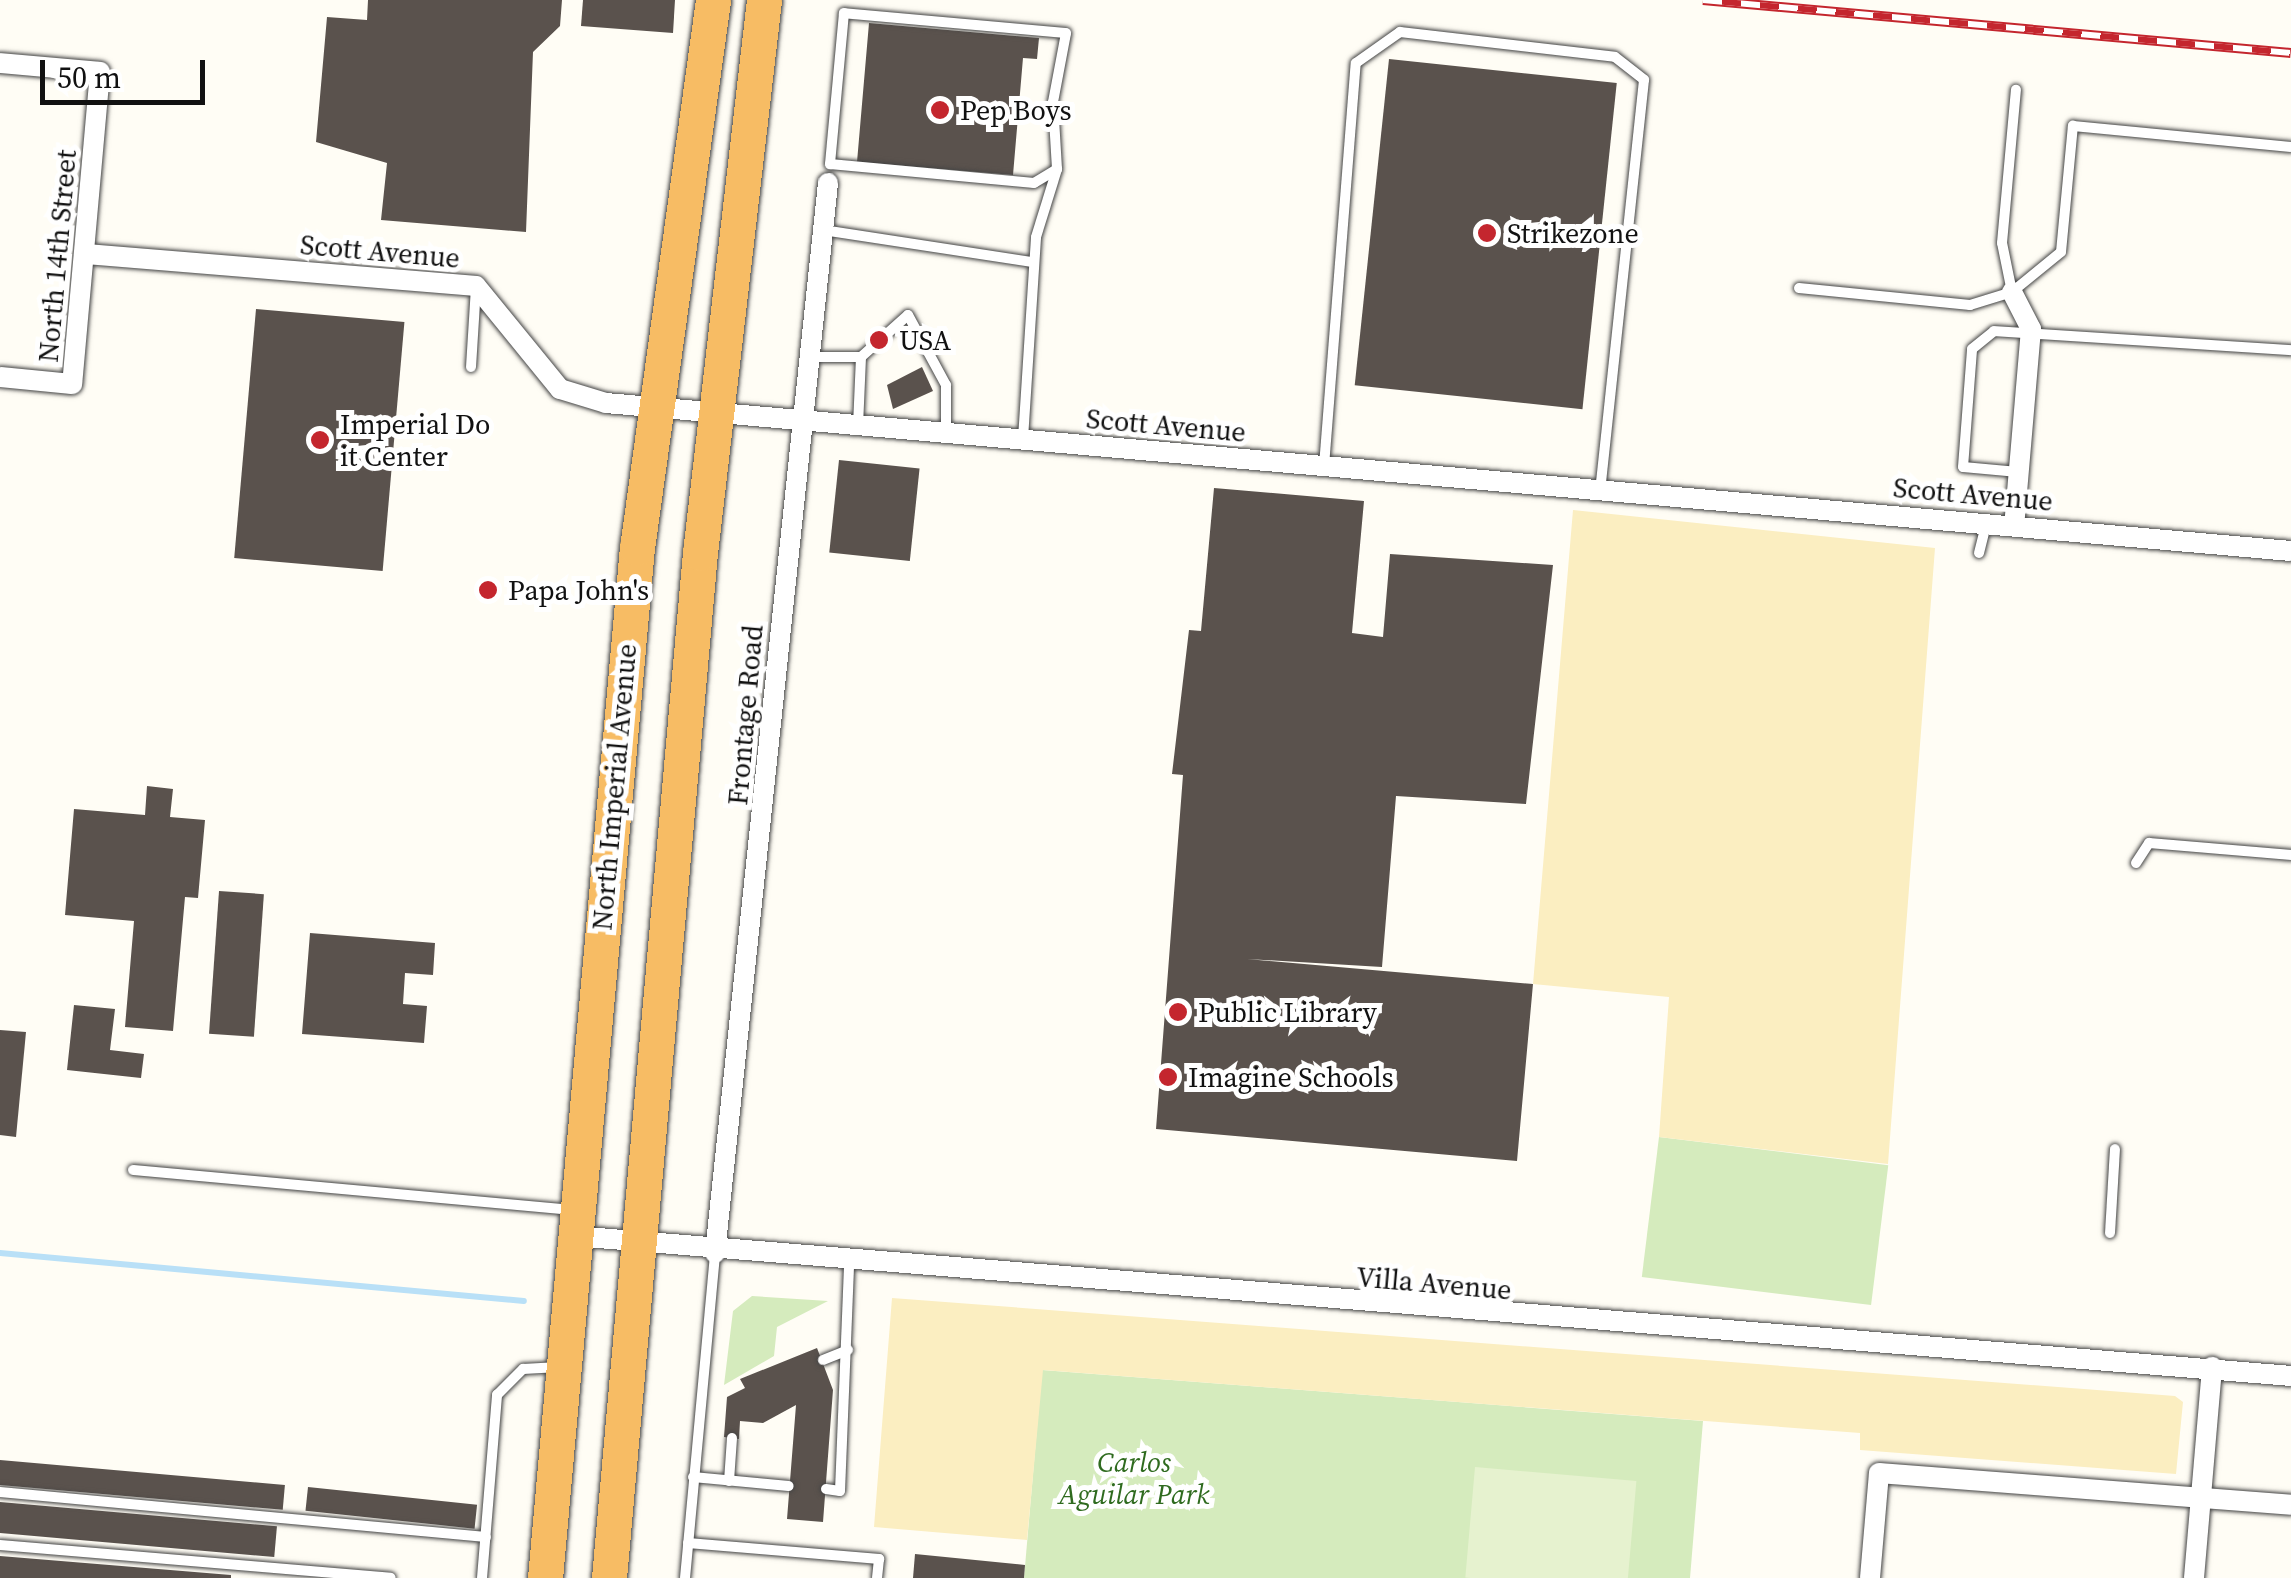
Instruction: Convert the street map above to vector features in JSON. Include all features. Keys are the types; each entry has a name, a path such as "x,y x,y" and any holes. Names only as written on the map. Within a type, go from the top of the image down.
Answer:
{"highway":[{"name":"North Imperial Avenue","path":"545,1578 575,1223 656,408 713,0"},
{"path":"610,1578 715,414 764,0"}],"street":[{"name":"North 14th Street","path":"0,64 100,72 87,254 72,384 0,377"},
{"name":"Frontage Road","path":"716,1253 799,421 829,174"},
{"name":"Scott Avenue","path":"87,254 476,286 560,389 656,408 2291,551"},
{"path":"2012,292 2031,329 2014,526"},
{"name":"Villa Avenue","path":"575,1223 640,1244 850,1266 2291,1376"},
{"path":"2194,1578 2212,1368"},
{"path":"1870,1578 1879,1472 2291,1505"}],"lane":[{"path":"1023,440 1034,262 1056,168 1052,102 1066,33 844,13 829,174 1034,183 1056,168"},
{"path":"1324,466 1356,63 1400,32 1614,57 1644,80 1600,490"},
{"path":"2012,292 2002,243 2016,90"},
{"path":"1799,288 1970,305 2012,292 2061,252 2073,126 2291,147"},
{"path":"822,230 1034,262"},
{"path":"471,367 476,286"},
{"path":"806,357 860,357 908,315 946,385 946,434"},
{"path":"2019,472 1963,467 1972,349 1994,332 2031,329 2291,350"},
{"path":"858,426 860,357"},
{"path":"1979,554 1986,523"},
{"path":"2136,863 2149,843 2291,855"},
{"path":"2110,1234 2116,1148"},
{"path":"133,1170 575,1223"},
{"path":"685,1578 716,1253"},
{"path":"826,1489 840,1491 850,1266"},
{"path":"823,1360 848,1350"},
{"path":"482,1578 503,1380 523,1368 562,1367"},
{"path":"729,1481 732,1438"},
{"path":"693,1477 790,1486"},
{"path":"0,1492 486,1538"},
{"path":"688,1543 879,1559 877,1578"},
{"path":"0,1545 391,1578"}],"green space":[{"path":"1659,1137 1888,1165 1871,1305 1642,1277"},
{"path":"752,1296 828,1301 777,1327 774,1356 724,1385 733,1311"},
{"name":"Carlos Aguilar Park","path":"1042,1370 1703,1421 1690,1578 1024,1578"},
{"path":"1475,1467 1636,1481 1628,1578 1465,1578"}],"sand":[{"path":"1573,510 1935,548 1888,1164 1659,1137 1669,997 1533,984"},
{"path":"892,1298 2175,1396 2183,1402 2176,1474 1860,1450 1860,1433 1043,1370 1027,1540 874,1527"}],"building":[{"path":"368,0 562,0 560,26 533,52 526,232 381,220 387,163 316,142 327,17 367,20"},
{"path":"583,0 675,0 673,33 581,26"},
{"name":"Pep Boys","path":"869,23 1039,38 1037,59 1023,58 1013,175 857,162"},
{"name":"Strikezone","path":"1389,59 1617,83 1582,409 1355,385"},
{"name":"Imperial Do it Center","path":"256,309 404,322 383,571 234,558"},
{"path":"922,367 933,391 893,409 887,385"},
{"path":"839,460 920,468 910,561 829,552"},
{"path":"1214,488 1364,501 1352,633 1383,637 1390,554 1553,565 1526,804 1396,796 1382,967 1247,959 1533,984 1517,1161 1156,1129 1183,775 1172,774 1189,630 1201,631"},
{"path":"147,786 173,789 170,817 205,820 198,898 185,897 173,1031 125,1027 134,921 65,915 74,809 145,815"},
{"path":"219,891 264,894 254,1037 209,1034"},
{"path":"310,933 435,943 433,975 405,973 403,1004 427,1006 424,1043 302,1034"},
{"path":"74,1005 115,1009 110,1050 144,1054 141,1078 67,1070"},
{"path":"0,1030 26,1032 16,1137 0,1135"},
{"path":"817,1348 833,1390 823,1522 787,1519 796,1405 763,1423 740,1421 739,1439 724,1437 727,1397 745,1388 740,1379"},
{"path":"0,1460 285,1485 283,1510 0,1485"},
{"path":"308,1487 477,1505 475,1529 305,1511"},
{"path":"0,1502 277,1526 274,1557 0,1533"},
{"path":"915,1554 1025,1565 1024,1578 913,1578"},
{"path":"0,1556 231,1575 231,1578 0,1578"}],"waterway":[{"path":"0,1253 524,1301"}],"railway":[{"path":"1703,0 2291,53"}],"place":[{"name":"Pep Boys","path":"940,110"},
{"name":"Strikezone","path":"1487,233"},
{"name":"USA","path":"879,340"},
{"name":"Imperial Do it Center","path":"320,440"},
{"name":"Papa John's","path":"488,590"},
{"name":"Public Library","path":"1178,1012"},
{"name":"Imagine Schools","path":"1168,1077"}]}
